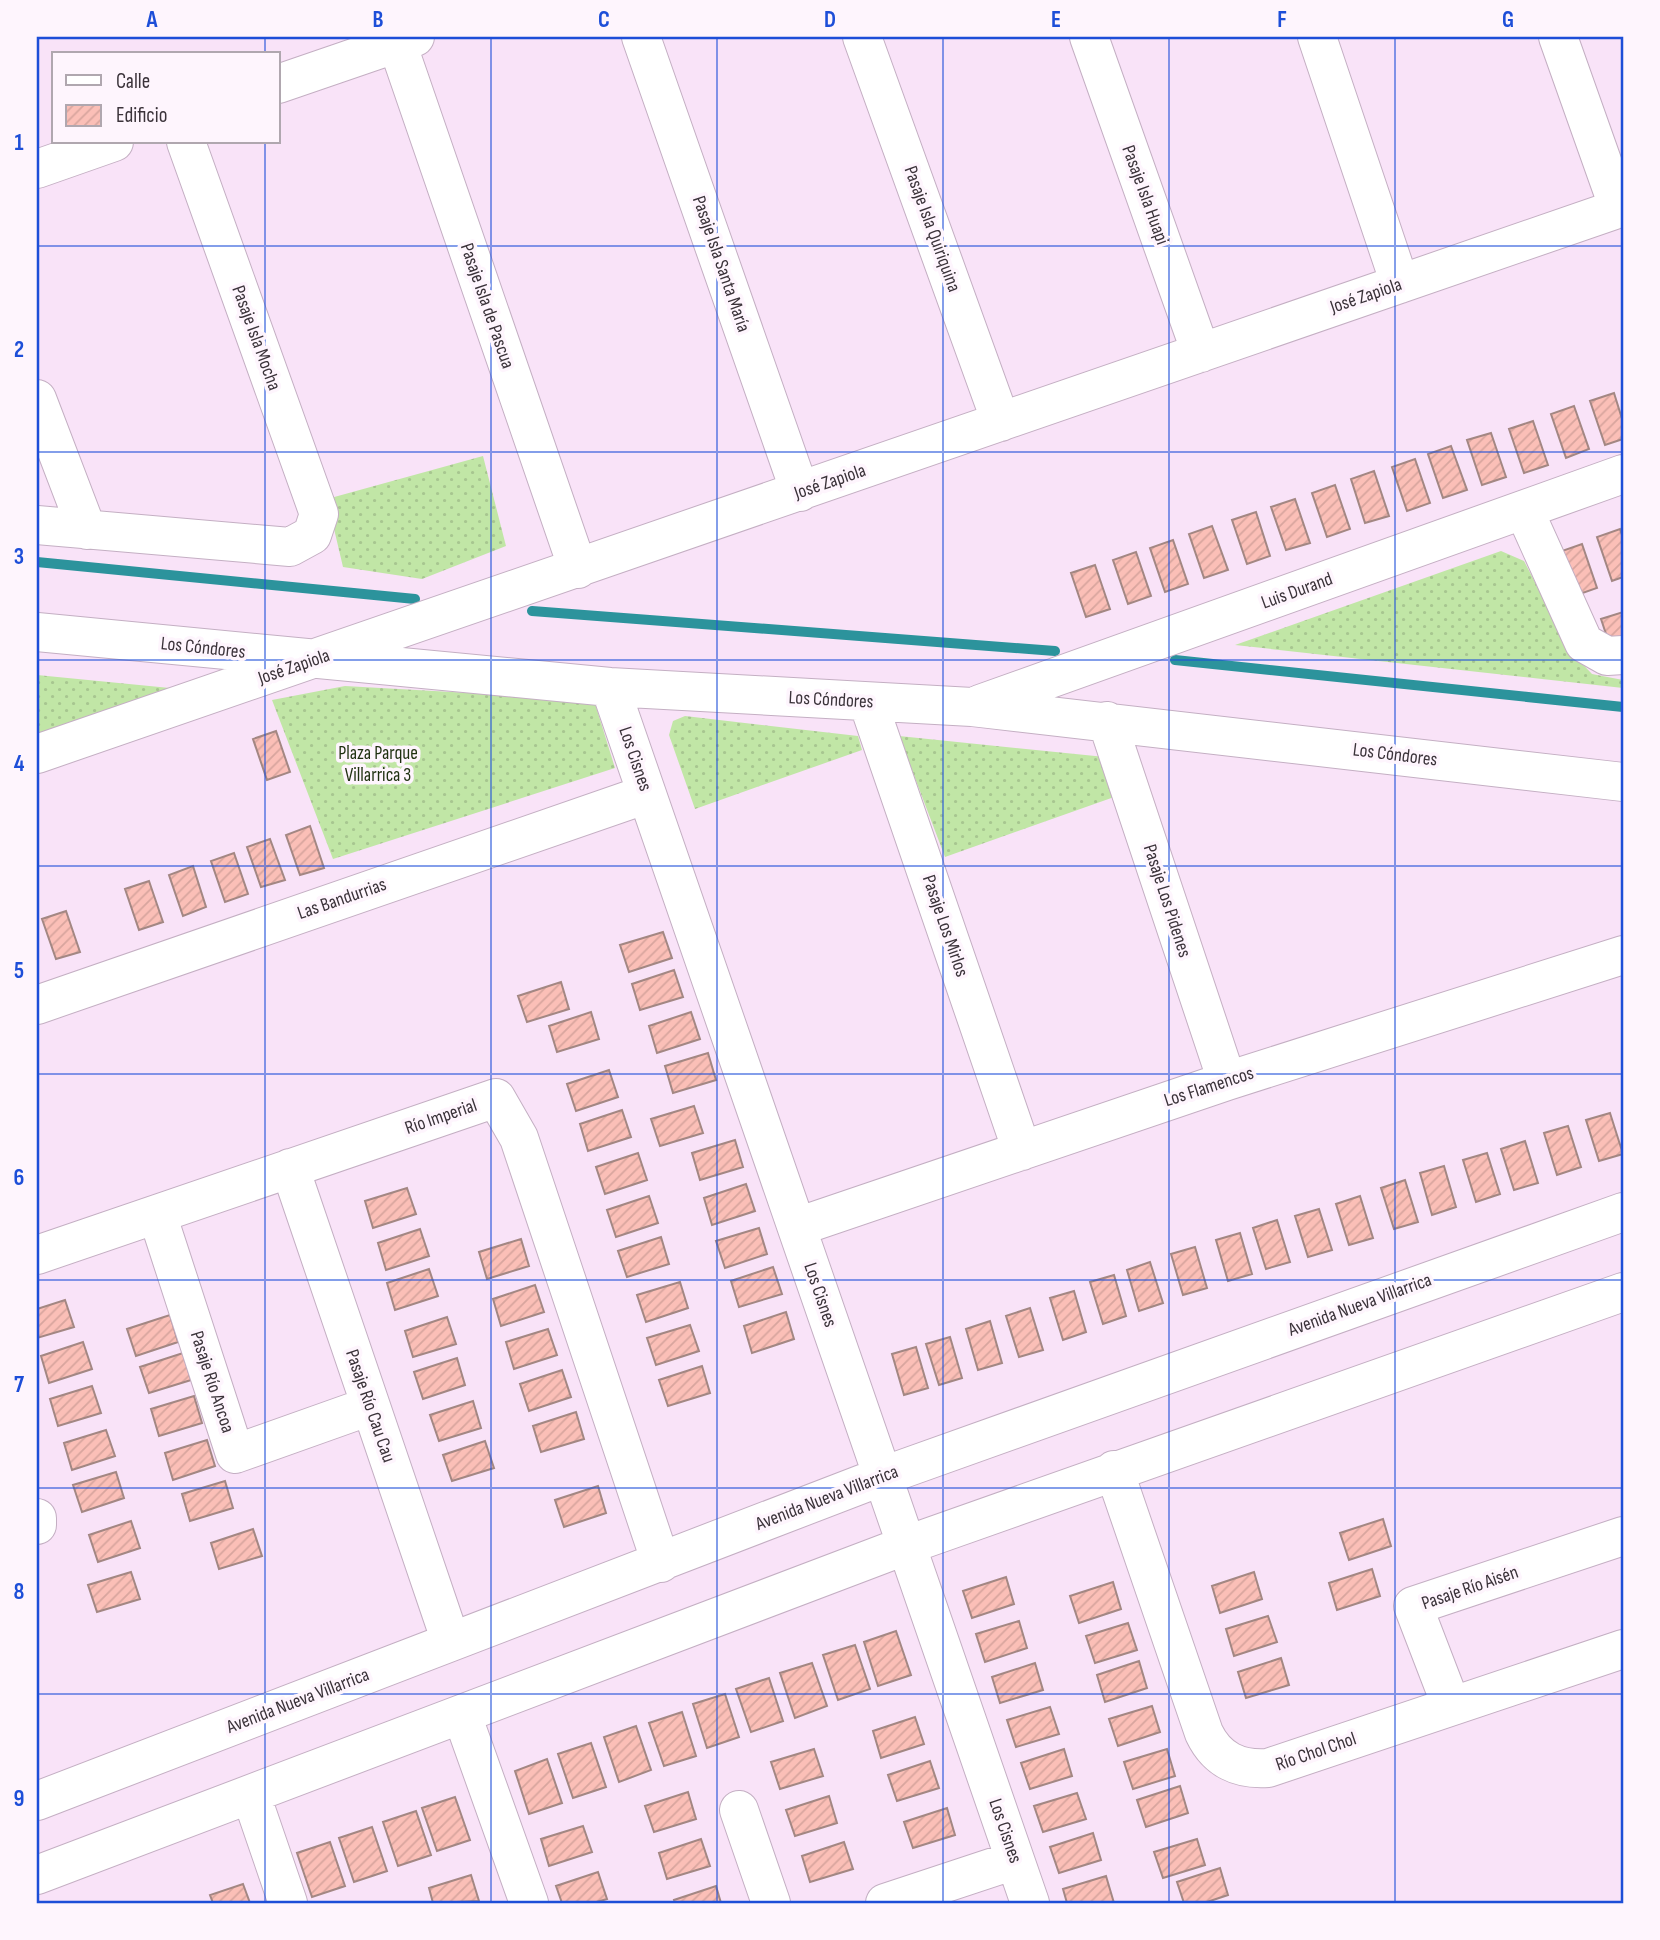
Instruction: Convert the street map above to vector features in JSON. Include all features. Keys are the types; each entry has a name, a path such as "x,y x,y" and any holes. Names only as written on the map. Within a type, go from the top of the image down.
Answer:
{"street":[{"name":"Pasaje Isla Santa María","path":"641,37 800,492"},
{"name":"Pasaje Isla Quiriquina","path":"862,37 1001,422"},
{"name":"Pasaje Isla Huapi","path":"1088,37 1201,353"},
{"path":"1317,37 1400,284"},
{"path":"1558,37 1621,208"},
{"path":"280,83 406,40"},
{"name":"Pasaje Isla de Pascua","path":"406,40 578,569"},
{"path":"37,169 108,144"},
{"name":"Pasaje Isla Mocha","path":"87,530 290,547 312,535 319,514 187,144"},
{"name":"José Zapiola","path":"37,754 1621,208"},
{"path":"37,399 87,530 37,525"},
{"name":"Luis Durand","path":"972,707 1623,474"},
{"path":"1524,510 1584,643 1607,656 1623,655"},
{"name":"Los Cóndores","path":"37,632 610,687 972,707 1623,782"},
{"name":"Los Cisnes","path":"610,687 1030,1903"},
{"name":"Pasaje Los Mirlos","path":"868,702 1021,1151"},
{"name":"Pasaje Los Pidenes","path":"1107,721 1227,1081"},
{"name":"Las Bandurrias","path":"37,1005 647,794"},
{"name":"Los Flamencos","path":"797,1227 1227,1081 1623,955"},
{"name":"Río Imperial","path":"37,1255 496,1098 519,1138 662,1563"},
{"name":"Pasaje Río Cau Cau","path":"290,1168 451,1642"},
{"name":"Avenida Nueva Villarrica","path":"37,1801 883,1476 1623,1212"},
{"name":"Pasaje Río Ancoa","path":"157,1214 235,1454 370,1405"},
{"path":"37,1875 906,1545 1623,1292"},
{"name":"Río Chol Chol","path":"1114,1470 1204,1733 1209,1744 1227,1762 1254,1769 1268,1768 1623,1649"},
{"path":"37,1518 37,1525"},
{"name":"Pasaje Río Aisén","path":"1451,1705 1413,1606 1623,1536"},
{"path":"462,1715 529,1903"},
{"path":"251,1795 288,1903"},
{"path":"739,1810 772,1903"},
{"path":"885,1903 1015,1860"}],"green space":[{"path":"483,456 506,546 422,579 343,567 327,499"},
{"path":"1501,551 1524,561 1572,653 1592,674 1623,680 1623,688 1235,645"},
{"path":"37,675 180,689 37,737"},
{"name":"Plaza Parque Villarrica 3","path":"345,686 594,700 615,768 333,859 272,700"},
{"path":"685,716 858,736 862,750 695,809 669,735 673,721"},
{"path":"899,736 1105,757 1117,796 945,857"}],"building":[{"path":"1614,393 1623,422 1623,439 1605,445 1590,401"},
{"path":"1574,406 1589,449 1566,458 1551,414"},
{"path":"1533,421 1548,465 1524,473 1509,429"},
{"path":"1491,433 1506,477 1482,485 1467,440"},
{"path":"1451,446 1467,490 1443,498 1428,454"},
{"path":"1415,459 1430,503 1407,511 1392,467"},
{"path":"1374,471 1389,516 1365,523 1351,479"},
{"path":"1335,485 1350,529 1327,537 1312,493"},
{"path":"1295,499 1310,543 1286,550 1271,507"},
{"path":"1256,512 1270,556 1247,564 1232,520"},
{"path":"1212,526 1228,570 1204,578 1189,534"},
{"path":"1620,529 1623,538 1623,577 1612,581 1597,537"},
{"path":"1173,540 1188,584 1165,592 1150,548"},
{"path":"1582,544 1597,588 1574,596 1559,552"},
{"path":"1136,552 1151,596 1128,604 1113,560"},
{"path":"1095,565 1110,609 1086,617 1071,573"},
{"path":"1623,612 1623,642 1610,646 1601,619"},
{"path":"276,731 290,772 267,780 253,739"},
{"path":"310,826 324,868 300,875 286,835"},
{"path":"270,839 285,880 261,887 247,847"},
{"path":"234,853 248,894 225,902 211,861"},
{"path":"193,866 206,907 183,916 169,875"},
{"path":"149,881 163,922 139,930 125,889"},
{"path":"66,911 80,952 56,959 42,919"},
{"path":"663,932 672,958 629,972 620,945"},
{"path":"674,970 683,997 640,1010 632,984"},
{"path":"561,982 569,1009 527,1022 518,996"},
{"path":"591,1012 599,1039 557,1052 549,1026"},
{"path":"691,1012 700,1039 657,1053 649,1026"},
{"path":"708,1053 716,1080 673,1093 665,1066"},
{"path":"609,1070 618,1097 576,1111 567,1084"},
{"path":"694,1106 703,1133 660,1146 651,1119"},
{"path":"622,1110 631,1137 588,1151 580,1124"},
{"path":"1610,1113 1623,1154 1599,1161 1586,1120"},
{"path":"1568,1126 1581,1167 1557,1175 1544,1133"},
{"path":"735,1140 743,1167 700,1180 692,1153"},
{"path":"1525,1141 1538,1183 1514,1190 1501,1149"},
{"path":"638,1153 647,1180 605,1194 596,1167"},
{"path":"1487,1153 1500,1194 1476,1202 1463,1160"},
{"path":"1444,1166 1456,1207 1432,1215 1420,1173"},
{"path":"1405,1180 1418,1222 1394,1229 1381,1188"},
{"path":"746,1184 755,1211 712,1225 704,1198"},
{"path":"407,1188 416,1214 373,1228 365,1201"},
{"path":"649,1196 658,1223 616,1237 607,1210"},
{"path":"1360,1196 1373,1238 1349,1245 1336,1204"},
{"path":"1319,1209 1332,1250 1308,1257 1295,1216"},
{"path":"1277,1220 1290,1262 1266,1269 1253,1228"},
{"path":"759,1228 767,1254 725,1268 716,1241"},
{"path":"420,1229 429,1256 386,1270 378,1243"},
{"path":"1240,1233 1252,1274 1228,1281 1216,1240"},
{"path":"661,1237 669,1264 627,1277 618,1251"},
{"path":"521,1239 529,1266 487,1279 479,1252"},
{"path":"1195,1247 1207,1288 1183,1295 1171,1254"},
{"path":"1150,1262 1163,1303 1139,1311 1127,1270"},
{"path":"773,1267 782,1294 739,1307 731,1281"},
{"path":"429,1269 438,1296 395,1310 387,1283"},
{"path":"1114,1275 1126,1316 1103,1324 1090,1282"},
{"path":"680,1282 688,1308 646,1322 637,1295"},
{"path":"535,1285 544,1312 501,1326 493,1299"},
{"path":"1074,1291 1086,1332 1063,1340 1050,1298"},
{"path":"65,1300 74,1327 37,1338 37,1309"},
{"path":"1030,1308 1043,1350 1019,1357 1006,1316"},
{"path":"786,1312 794,1339 752,1353 744,1326"},
{"path":"170,1315 178,1342 136,1356 127,1329"},
{"path":"447,1317 456,1344 413,1357 405,1331"},
{"path":"990,1321 1002,1363 978,1370 966,1329"},
{"path":"690,1325 699,1351 656,1365 647,1338"},
{"path":"548,1329 557,1355 514,1369 506,1342"},
{"path":"950,1337 962,1378 939,1385 926,1344"},
{"path":"83,1342 92,1369 49,1383 41,1356"},
{"path":"916,1347 928,1388 904,1395 892,1354"},
{"path":"183,1353 191,1380 149,1393 140,1367"},
{"path":"457,1358 465,1385 423,1399 414,1372"},
{"path":"702,1366 710,1393 668,1406 659,1380"},
{"path":"562,1370 571,1397 529,1411 520,1384"},
{"path":"92,1386 101,1413 58,1426 50,1399"},
{"path":"194,1396 202,1423 159,1436 151,1409"},
{"path":"473,1401 481,1428 439,1441 430,1415"},
{"path":"576,1412 584,1439 541,1452 533,1426"},
{"path":"106,1430 115,1456 72,1470 64,1443"},
{"path":"207,1440 215,1466 173,1480 165,1453"},
{"path":"485,1441 494,1468 452,1481 443,1455"},
{"path":"116,1472 124,1498 82,1512 73,1485"},
{"path":"225,1481 233,1508 190,1521 182,1494"},
{"path":"598,1486 606,1513 564,1527 555,1500"},
{"path":"1383,1519 1391,1546 1349,1560 1340,1533"},
{"path":"131,1521 140,1548 98,1562 89,1535"},
{"path":"253,1529 262,1556 219,1569 211,1543"},
{"path":"1372,1569 1380,1596 1337,1610 1329,1583"},
{"path":"131,1572 140,1599 97,1612 88,1585"},
{"path":"1254,1572 1262,1599 1220,1613 1212,1586"},
{"path":"1006,1577 1014,1604 972,1618 963,1591"},
{"path":"1113,1582 1121,1609 1079,1623 1070,1596"},
{"path":"1268,1616 1277,1642 1234,1656 1226,1629"},
{"path":"1019,1621 1027,1648 985,1662 976,1634"},
{"path":"1128,1623 1137,1650 1095,1663 1086,1636"},
{"path":"896,1631 911,1675 878,1686 864,1642"},
{"path":"855,1645 870,1689 838,1700 823,1655"},
{"path":"1281,1658 1289,1685 1246,1698 1238,1672"},
{"path":"1139,1661 1147,1688 1105,1702 1097,1675"},
{"path":"812,1663 827,1706 795,1718 780,1673"},
{"path":"1035,1663 1043,1690 1000,1703 992,1677"},
{"path":"769,1678 783,1721 751,1732 736,1689"},
{"path":"725,1694 739,1737 707,1748 693,1704"},
{"path":"1152,1706 1160,1732 1118,1746 1109,1719"},
{"path":"1050,1707 1059,1734 1016,1747 1007,1720"},
{"path":"682,1712 696,1756 664,1766 649,1723"},
{"path":"915,1717 924,1744 881,1758 873,1731"},
{"path":"636,1726 651,1770 619,1782 604,1737"},
{"path":"591,1743 606,1787 573,1798 558,1754"},
{"path":"814,1749 823,1776 780,1789 771,1762"},
{"path":"1064,1749 1072,1776 1030,1789 1021,1763"},
{"path":"1167,1749 1175,1776 1133,1789 1124,1762"},
{"path":"547,1759 562,1803 529,1814 515,1771"},
{"path":"930,1761 939,1788 897,1801 888,1775"},
{"path":"1180,1786 1188,1813 1146,1827 1137,1800"},
{"path":"688,1792 696,1819 654,1832 645,1806"},
{"path":"1077,1793 1086,1819 1043,1832 1034,1806"},
{"path":"829,1796 837,1823 795,1836 786,1810"},
{"path":"455,1797 470,1840 437,1851 422,1808"},
{"path":"947,1808 955,1835 913,1848 904,1822"},
{"path":"416,1811 431,1855 398,1866 383,1822"},
{"path":"583,1826 592,1852 549,1866 541,1839"},
{"path":"372,1827 387,1871 354,1882 339,1838"},
{"path":"1093,1833 1101,1860 1059,1873 1050,1847"},
{"path":"701,1839 710,1866 667,1879 659,1853"},
{"path":"1197,1839 1205,1865 1163,1878 1154,1852"},
{"path":"330,1842 345,1886 312,1897 297,1853"},
{"path":"844,1842 853,1869 810,1882 802,1856"},
{"path":"1220,1868 1228,1895 1204,1903 1184,1903 1177,1882"},
{"path":"598,1872 607,1899 593,1903 562,1903 556,1886"},
{"path":"471,1875 479,1901 433,1903 429,1888"},
{"path":"1106,1876 1114,1903 1067,1903 1063,1889"},
{"path":"243,1884 250,1903 213,1903 210,1895"},
{"path":"716,1886 721,1903 675,1903 674,1900"}],"waterway":[{"path":"37,562 415,599"},
{"path":"532,611 1055,651"},
{"path":"1175,660 1623,707"}]}
